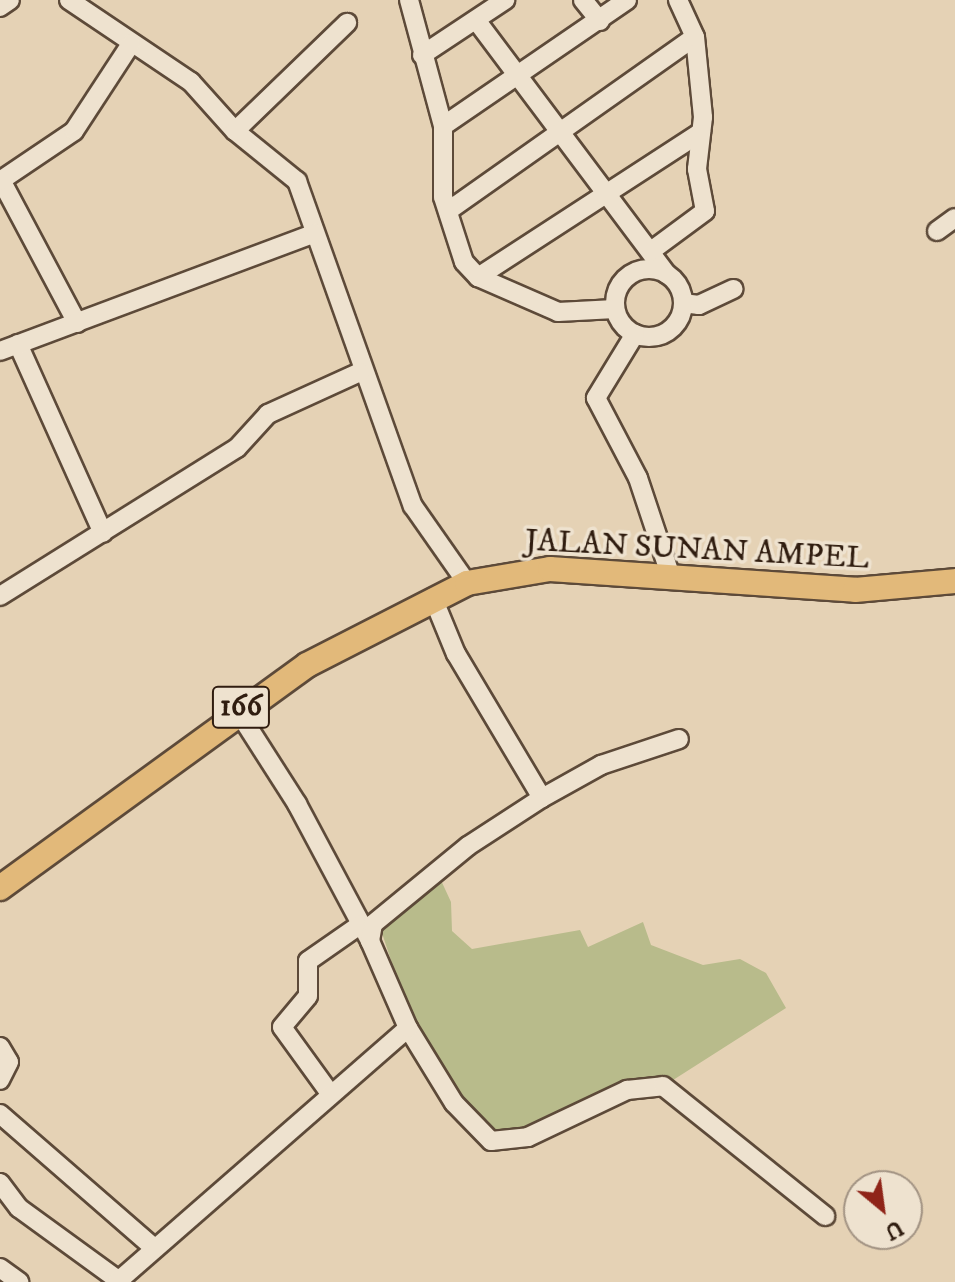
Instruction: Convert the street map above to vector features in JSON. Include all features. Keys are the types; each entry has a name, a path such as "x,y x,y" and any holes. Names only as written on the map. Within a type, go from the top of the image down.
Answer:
{"main road":[{"name":"JALAN SUNAN AMPEL","path":"0,888 237,710 433,598 467,583 546,570 891,591 955,581"}],"street":[{"path":"0,7 10,0"},
{"path":"69,0 191,82 235,131 297,181 360,372 413,506 467,583"},
{"path":"409,0 443,126 452,236 478,277 558,312 615,309"},
{"path":"422,55 505,0"},
{"path":"583,0 600,21"},
{"path":"443,126 520,79 627,0"},
{"path":"651,251 705,211 697,169 701,132 695,37 678,0"},
{"path":"476,20 651,251 683,303"},
{"path":"235,131 347,23"},
{"path":"448,211 695,37"},
{"path":"77,323 1,181 74,131 131,44"},
{"path":"478,277 701,132"},
{"path":"937,231 955,218"},
{"path":"103,533 9,348 315,233"},
{"path":"615,309 625,279 645,270 667,274"},
{"path":"683,303 699,305 733,289"},
{"path":"635,334 667,331 683,303"},
{"path":"615,309 635,334"},
{"path":"635,334 596,398 638,478 677,577"},
{"path":"2,590 103,533 237,448 268,414 360,372"},
{"path":"433,598 456,654 542,798"},
{"path":"237,710 361,924 408,1028 454,1103 491,1141 528,1137 627,1090 663,1086 825,1216"},
{"path":"370,941 382,912 542,798 601,765 679,739"},
{"path":"329,1092 282,1027 308,996 308,961 361,924"},
{"path":"0,1183 19,1208 117,1281 152,1246 329,1092 408,1028"},
{"path":"0,1047 9,1062 0,1080"},
{"path":"0,1114 152,1246"},
{"path":"0,1268 19,1282"}],"green space":[{"path":"439,876 451,902 452,931 472,949 580,930 588,947 643,922 651,945 703,965 740,959 766,973 786,1008 670,1082 634,1079 509,1138 478,1128 413,1027 380,927"}]}
